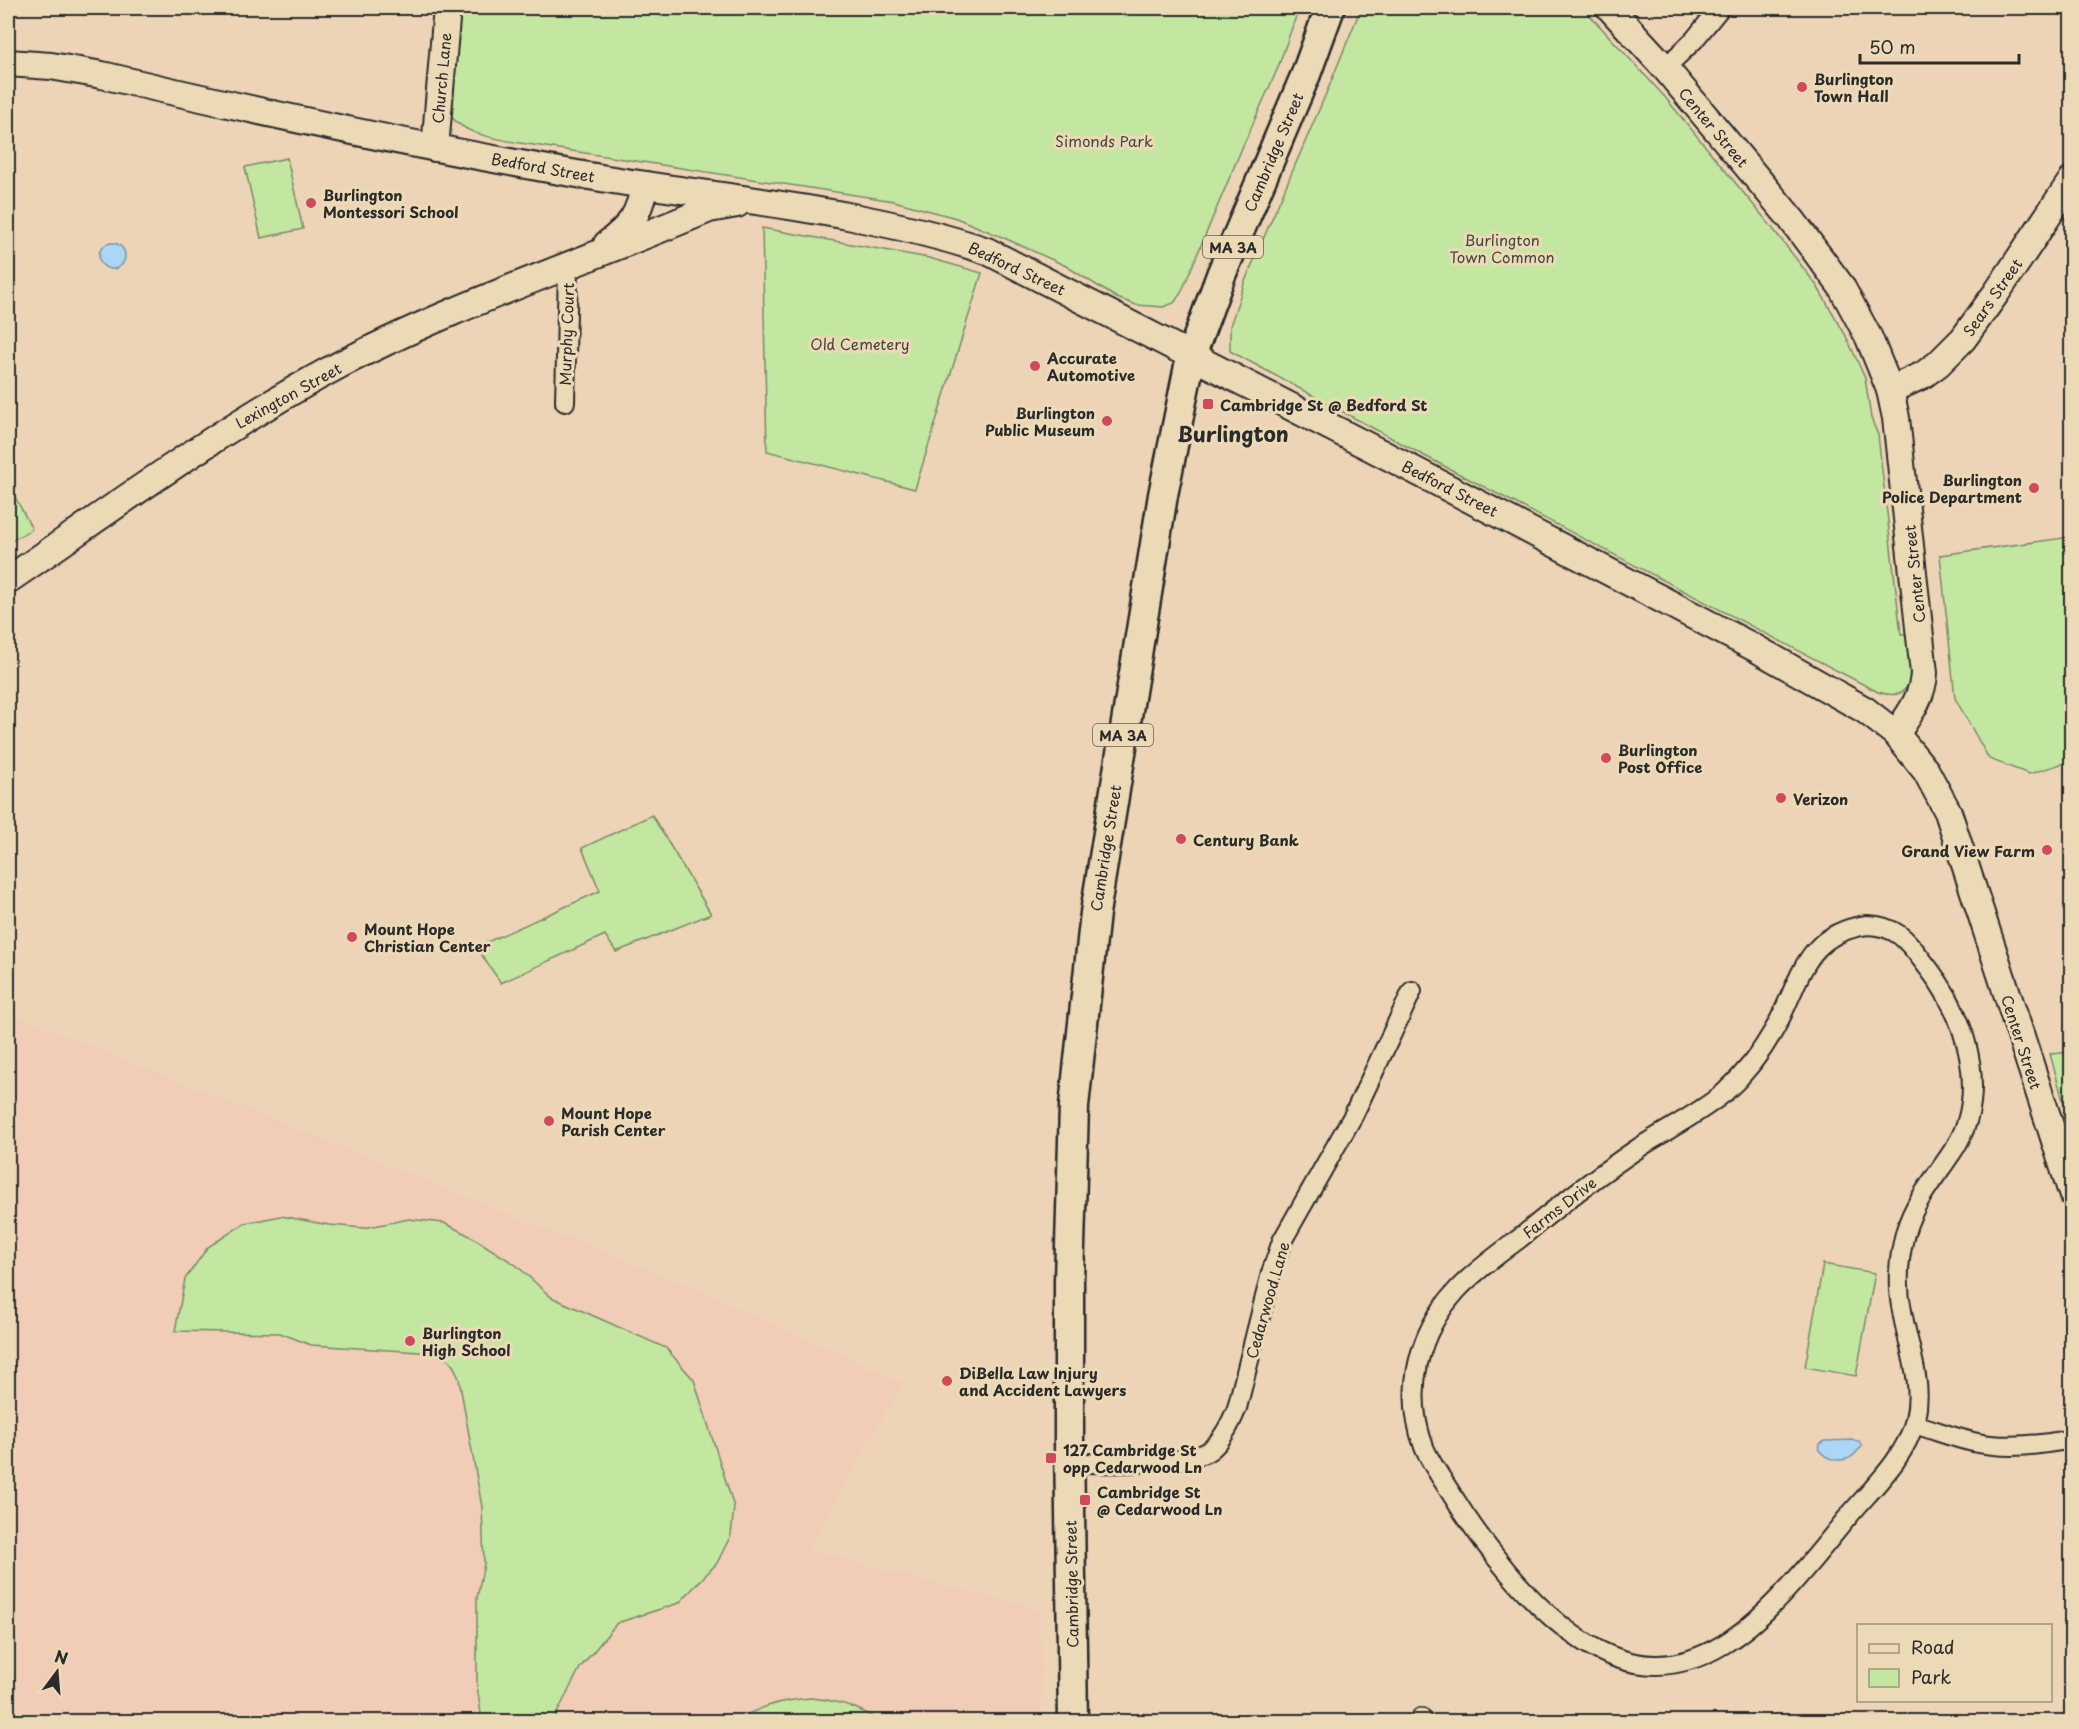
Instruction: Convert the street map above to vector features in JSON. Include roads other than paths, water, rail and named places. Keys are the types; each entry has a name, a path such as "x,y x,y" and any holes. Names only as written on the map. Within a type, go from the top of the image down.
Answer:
{"main road":[{"name":"Church Lane","path":"435,148 447,8"},
{"name":"Cambridge Street","path":"1073,1722 1069,1463 1074,1106 1095,914 1168,465 1191,356 1221,275 1306,74 1330,8"},
{"name":"Center Street","path":"1610,8 1665,68 1792,220 1841,285 1869,338 1890,390 1902,459 1924,673 1917,702 1896,734 1926,771 1948,812 2072,1193"},
{"name":"Bedford Street","path":"8,63 51,66 102,75 435,148 645,185 828,213 901,227 987,250 1780,661 1865,710 1896,734"},
{"name":"Sears Street","path":"1890,390 1923,375 1938,364 1963,339 1998,292 2072,180"},
{"name":"Lexington Street","path":"593,256 633,222 645,185"},
{"name":"Lexington Street","path":"8,579 225,430 273,401 380,345 709,209 753,201"}],"street":[{"path":"1665,68 1694,40 1720,8"},
{"name":"Murphy Court","path":"565,402 568,266"},
{"name":"Farms Drive","path":"1875,925 1895,931 1906,939 1947,995 1963,1035 1973,1082 1971,1109 1965,1128 1954,1150 1916,1203 1902,1245 1899,1294 1918,1382 1918,1401 1914,1424 1903,1449 1895,1460 1803,1572 1767,1610 1708,1654 1677,1664 1649,1666 1622,1660 1582,1641 1536,1602 1481,1539 1451,1495 1425,1449 1419,1429 1414,1386 1417,1365 1432,1326 1456,1291 1591,1181 1720,1096 1740,1076 1772,1033 1800,972 1812,953 1828,938 1839,932 1860,926 1875,925"},
{"name":"Cedarwood Lane","path":"1069,1463 1142,1462 1196,1458 1210,1450 1224,1435 1237,1408 1271,1274 1282,1240 1353,1116 1412,991"},
{"path":"1914,1424 1962,1440 1996,1446 2037,1444 2072,1438"}],"water":[{"path":"112,243 121,247 125,256 121,265 112,269 103,265 99,256 103,247"},
{"path":"1825,1441 1859,1441 1862,1447 1846,1459 1831,1459 1819,1450 1820,1444"}],"place":[{"name":"Burlington Town Hall","path":"1802,87"},
{"name":"Burlington Montessori School","path":"311,203"},
{"name":"Accurate Automotive","path":"1035,366"},
{"name":"Cambridge St @ Bedford St","path":"1208,404"},
{"name":"Burlington Public Museum","path":"1107,421"},
{"name":"Burlington Police Department","path":"2034,488"},
{"name":"Burlington Post Office","path":"1606,758"},
{"name":"Verizon","path":"1781,798"},
{"name":"Century Bank","path":"1181,839"},
{"name":"Grand View Farm","path":"2047,850"},
{"name":"Mount Hope Christian Center","path":"352,937"},
{"name":"Mount Hope Parish Center","path":"549,1121"},
{"name":"Burlington High School","path":"410,1341"},
{"name":"DiBella Law Injury and Accident Lawyers","path":"947,1381"},
{"name":"127 Cambridge St opp Cedarwood Ln","path":"1051,1458"},
{"name":"Cambridge St @ Cedarwood Ln","path":"1085,1500"}],"district":[{"name":"Burlington","path":"1233,433"}],"park label":[{"name":"Simonds Park","path":"1104,140"},
{"name":"Burlington Town Common","path":"1502,248"},
{"name":"Old Cemetery","path":"860,343"}]}
